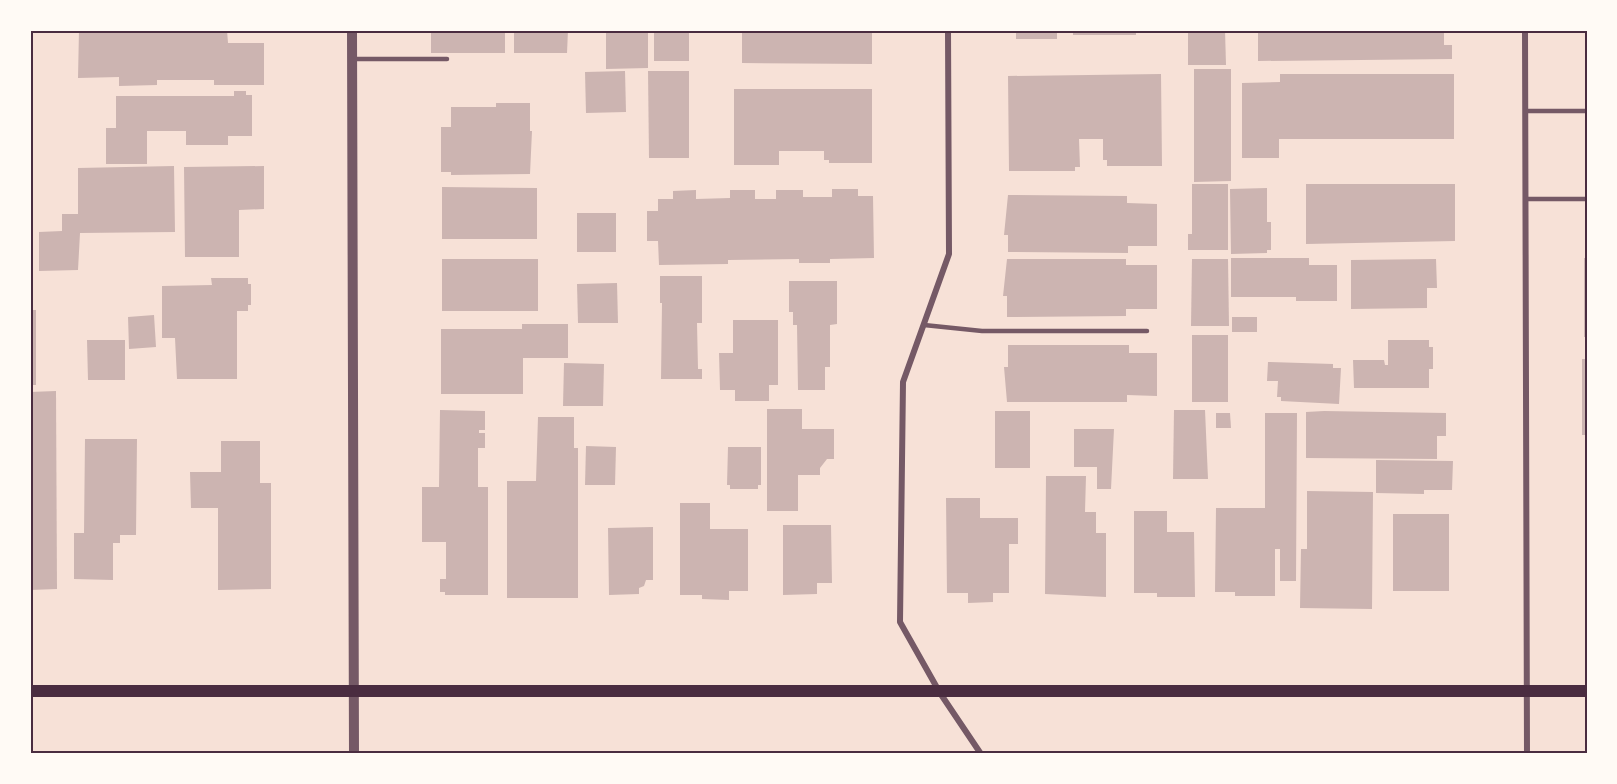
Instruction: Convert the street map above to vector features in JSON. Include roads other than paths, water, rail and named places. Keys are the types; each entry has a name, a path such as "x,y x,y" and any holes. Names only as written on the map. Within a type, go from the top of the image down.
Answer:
{"main road":[{"path":"30,692 1587,691"}],"street":[{"path":"352,30 354,754"},
{"path":"948,30 949,254 903,382 900,622 940,693 981,754"},
{"path":"1525,30 1527,754"}],"lane":[{"path":"352,59 447,59"},
{"path":"1526,111 1587,111"},
{"path":"1526,199 1587,199"},
{"path":"924,326 982,331 1148,331"}]}
